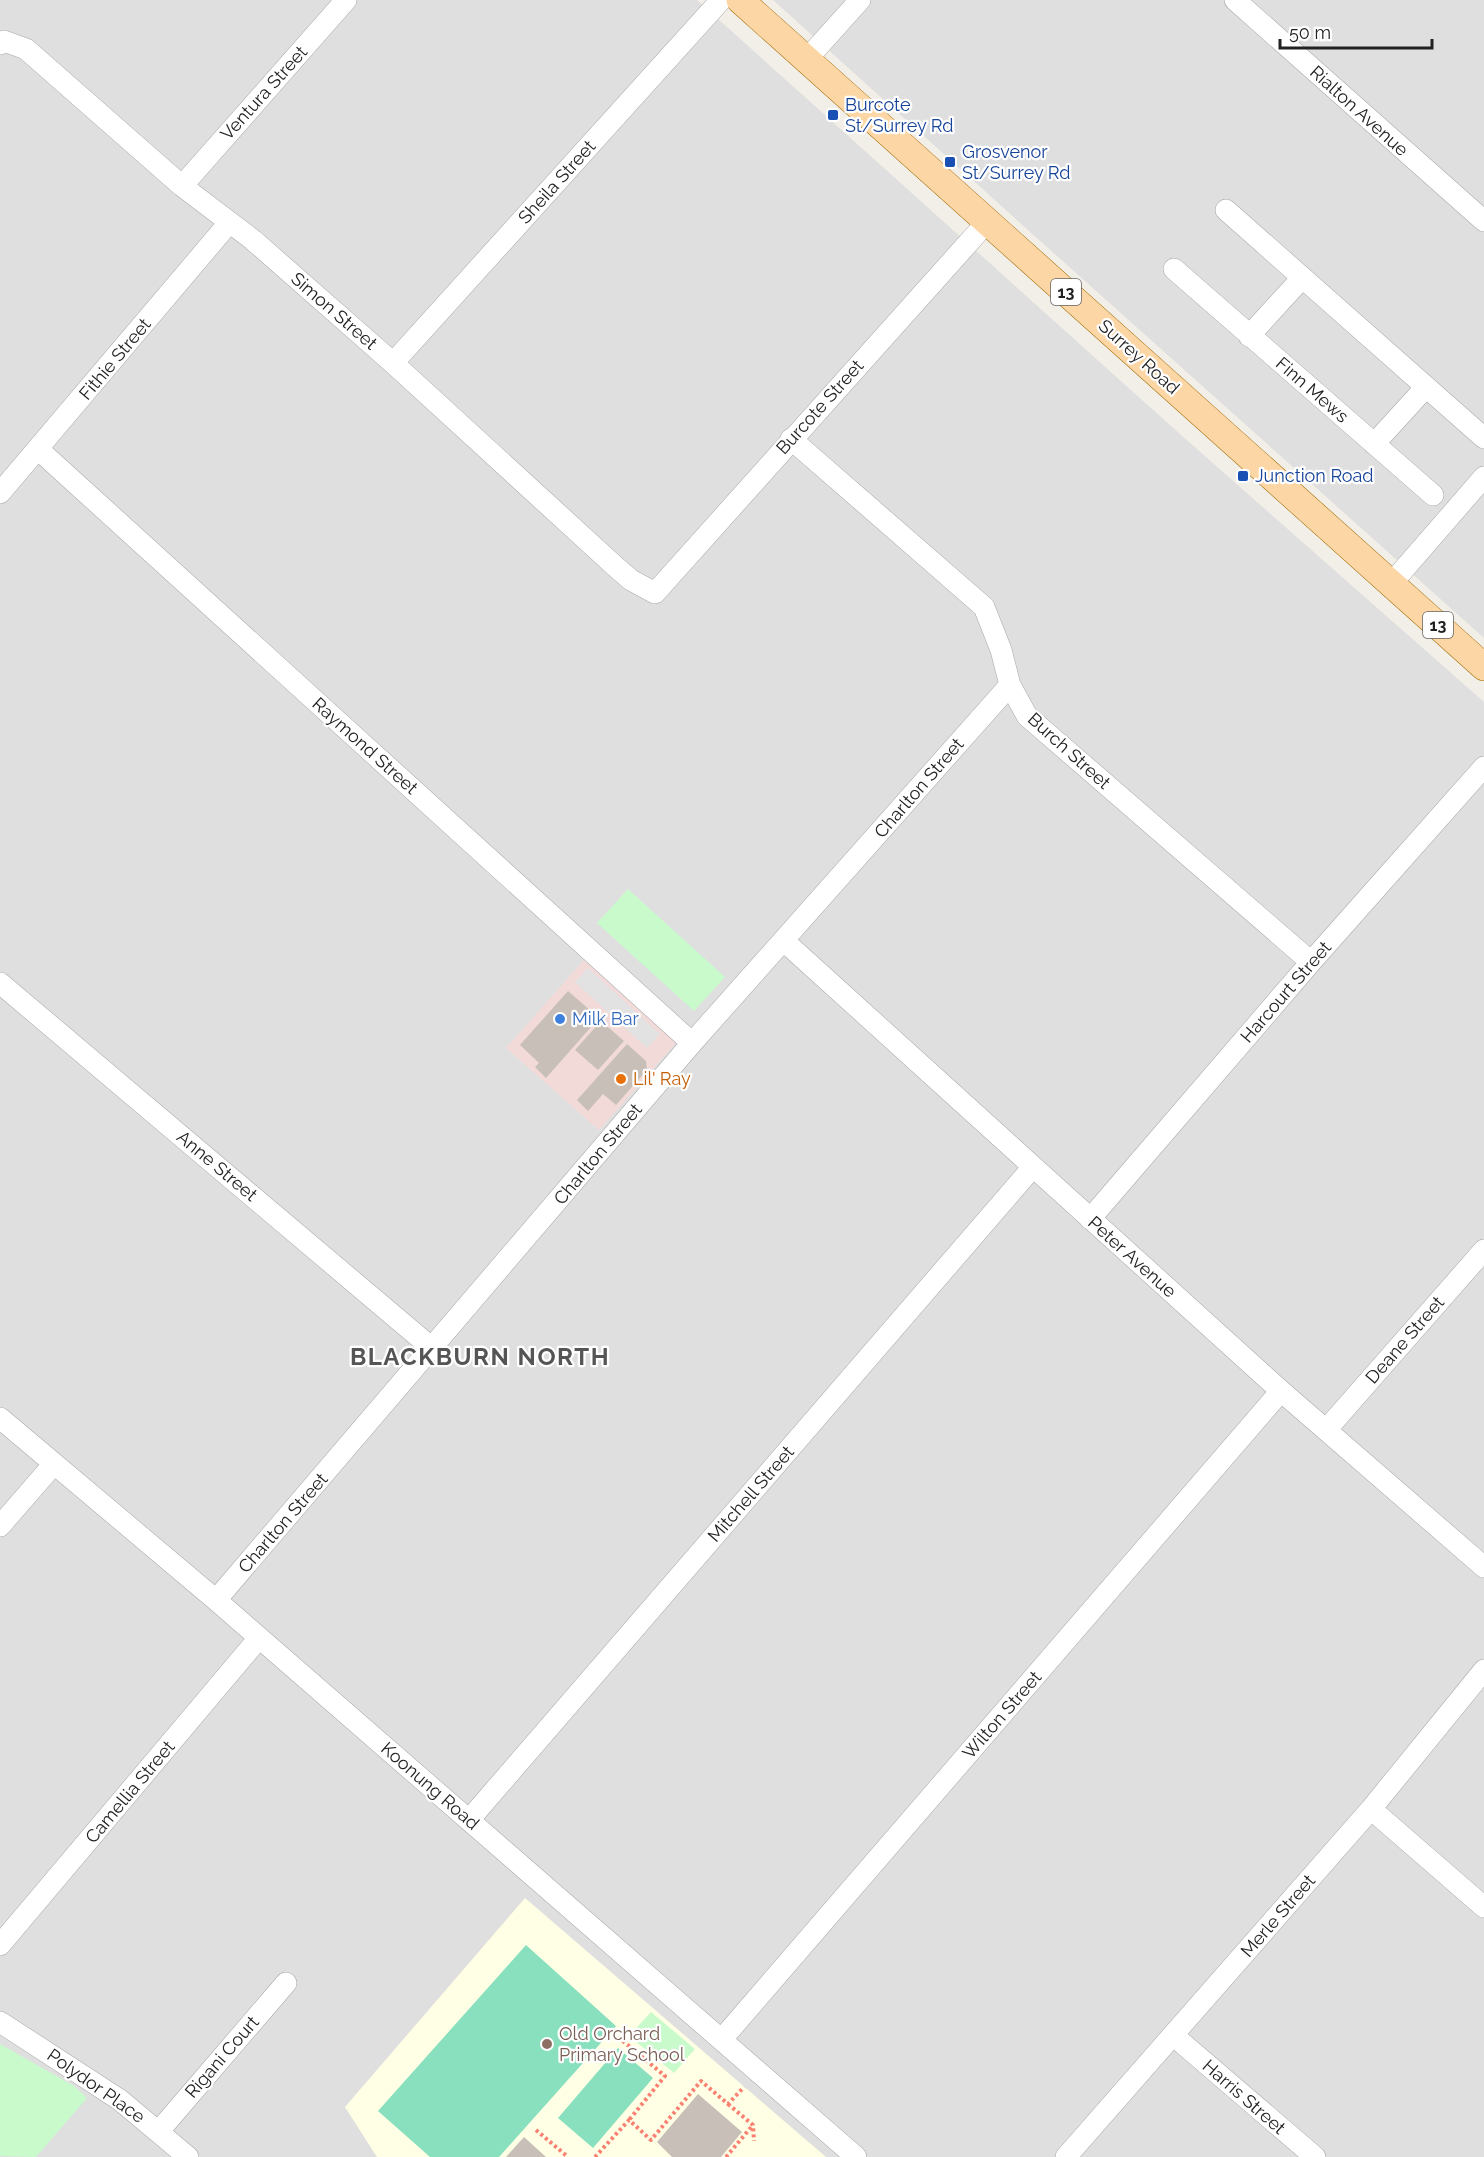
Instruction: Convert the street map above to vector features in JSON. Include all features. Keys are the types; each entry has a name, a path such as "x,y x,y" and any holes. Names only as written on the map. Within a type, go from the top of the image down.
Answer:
{"main road":[{"name":"Surrey Road","path":"740,0 1484,667"}],"street":[{"name":"Ventura Street","path":"182,186 346,0"},
{"name":"Sheila Street","path":"393,363 721,0"},
{"path":"807,59 860,0"},
{"name":"Rialton Avenue","path":"1235,0 1484,221"},
{"name":"Simon Street","path":"2,42 26,49 182,186 228,224 253,240 393,363 617,568 631,580 656,593"},
{"path":"1226,210 1484,438"},
{"name":"Burcote Street","path":"656,593 790,439 987,222"},
{"name":"Fithie Street","path":"0,493 39,450 228,224"},
{"name":"Finn Mews","path":"1174,269 1433,495"},
{"path":"1249,336 1302,278"},
{"path":"1374,444 1425,387"},
{"name":"Burch Street","path":"790,439 984,607 1001,650 1010,685 1027,716 1311,962"},
{"name":"Raymond Street","path":"39,450 692,1043"},
{"path":"1391,584 1484,477"},
{"name":"Charlton Street","path":"216,1600 433,1349 692,1043 1010,685"},
{"name":"Harcourt Street","path":"1090,1219 1311,962 1484,767"},
{"name":"Peter Avenue","path":"784,941 1032,1168 1281,1391 1477,1562"},
{"name":"Anne Street","path":"0,983 433,1349"},
{"name":"Mitchell Street","path":"470,1820 1032,1168"},
{"name":"Deane Street","path":"1326,1430 1484,1250"},
{"name":"Wilton Street","path":"722,2039 1281,1391"},
{"name":"Koonung Road","path":"0,1419 216,1600 856,2157"},
{"path":"0,1526 53,1465"},
{"path":"1477,1562 1484,1574"},
{"name":"Camellia Street","path":"0,1946 259,1638"},
{"name":"Merle Street","path":"1066,2157 1371,1809 1484,1670"},
{"path":"1371,1809 1484,1907"},
{"name":"Rigani Court","path":"159,2130 286,1983"},
{"name":"Polydor Place","path":"0,2022 120,2100 159,2130 188,2157"},
{"name":"Harris Street","path":"1174,2036 1315,2157"}],"path":[{"path":"596,2157 665,2076 618,2037"},
{"path":"629,2120 651,2140 702,2081 753,2125 754,2141"},
{"path":"728,2104 744,2087"},
{"path":"726,2157 753,2125"},
{"path":"536,2130 568,2157"}],"shaded area":[{"path":"0,0 697,0 1181,435 1484,702 1484,2157 0,2157"},
{"path":"773,0 1484,0 1484,638 1038,239"},
{"path":"584,960 676,1043 599,1130 506,1048"},
{"path":"588,968 660,1034 647,1048 575,982"},
{"name":"Old Orchard Primary School","path":"525,1898 826,2157 377,2157 345,2107"}],"green space":[{"path":"628,889 725,977 694,1011 597,923"},
{"path":"526,1945 616,2026 499,2157 430,2157 378,2111"},
{"path":"651,2012 695,2049 674,2073 629,2036"},
{"path":"0,2044 74,2086 87,2098 36,2157 0,2156"},
{"path":"618,2048 653,2078 593,2148 558,2118"}],"building":[{"path":"568,991 599,1018 546,1078 535,1067 539,1063 520,1045"},
{"path":"601,1021 624,1041 598,1070 575,1050"},
{"path":"627,1044 646,1061 647,1070 616,1105 603,1094 588,1111 577,1100"},
{"path":"698,2094 742,2132 721,2157 672,2157 657,2142"},
{"path":"524,2137 546,2157 506,2157"}],"place":[{"name":"Burcote St/Surrey Rd","path":"833,115"},
{"name":"Grosvenor St/Surrey Rd","path":"950,162"},
{"name":"Junction Road","path":"1243,476"},
{"name":"Milk Bar","path":"560,1019"},
{"name":"Lil' Ray","path":"621,1079"},
{"name":"Old Orchard Primary School","path":"547,2044"}],"district":[{"name":"BLACKBURN NORTH","path":"480,1357"}]}
